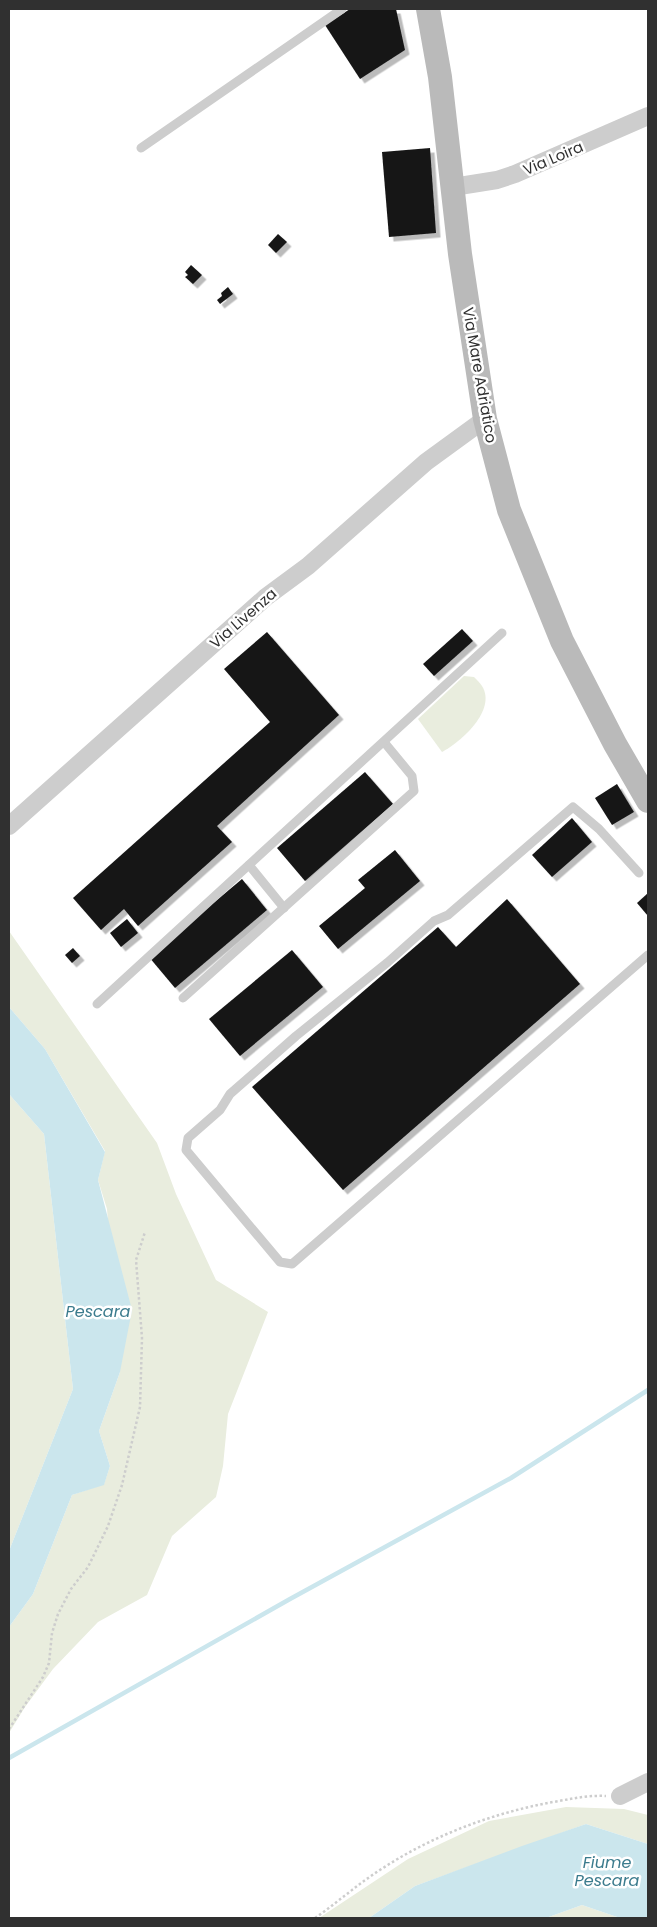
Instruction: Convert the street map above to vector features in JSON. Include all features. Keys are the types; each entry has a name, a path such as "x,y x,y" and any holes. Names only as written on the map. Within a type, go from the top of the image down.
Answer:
{"main road":[{"name":"Via Mare Adriatico","path":"428,9 440,77 460,254 485,419 509,510 562,641 615,744 648,801"}],"street":[{"name":"Via Loira","path":"452,188 498,180 516,174 648,116"},
{"name":"Via Livenza","path":"9,826 266,597 308,566 426,462 485,419"},
{"path":"620,1796 648,1782"}],"lane":[{"path":"141,148 342,9"},
{"path":"97,1004 502,633"},
{"path":"183,998 414,791 412,776 384,742"},
{"path":"639,872 599,829 573,807 448,915 434,921 388,962 296,1036 230,1094 220,1110 188,1138 186,1150 280,1262 292,1264 648,955"},
{"path":"249,865 284,908"}],"path":[{"path":"9,1729 43,1677 49,1663 52,1633 58,1614 71,1589 88,1567 108,1526 122,1485 140,1408 142,1338 136,1260 144,1232"},
{"path":"315,1918 383,1868 422,1846 466,1826 496,1815 588,1795 620,1796"}],"shaded area":[{"path":"464,676 474,677 481,685 485,695 485,705 481,715 467,733 442,752 418,719"},
{"path":"9,931 157,1143 176,1194 216,1280 268,1312 228,1414 223,1466 216,1497 172,1536 147,1595 98,1622 53,1669 25,1707 9,1733 9,1627 33,1594 72,1495 104,1484 110,1466 99,1431 120,1372 107,1209 98,1180 105,1151 45,1049 9,1007"},
{"path":"9,1094 44,1134 73,1389 9,1551"},
{"path":"566,1807 624,1809 648,1815 648,1844 586,1824 415,1886 369,1918 319,1918 408,1859 489,1821"},
{"path":"582,1905 620,1918 546,1918"}],"water":[{"name":"Pescara","path":"9,1007 45,1049 105,1152 98,1180 132,1310 120,1372 99,1431 110,1466 104,1485 72,1495 33,1594 9,1627 9,1551 73,1389 44,1134 9,1094"},
{"name":"Fiume Pescara","path":"586,1824 648,1844 648,1918 620,1918 582,1905 546,1918 369,1918 415,1886"}],"building":[{"path":"350,9 396,9 405,50 360,79 325,25"},
{"path":"430,148 436,233 389,237 382,152"},
{"path":"278,234 287,242 276,253 268,245"},
{"path":"191,265 202,275 193,284 185,277 188,275 185,272"},
{"path":"228,287 233,294 220,304 217,300"},
{"path":"462,629 473,641 434,676 423,664"},
{"path":"267,632 339,715 217,826 232,842 138,926 124,909 101,930 73,898 270,722 224,669"},
{"path":"365,772 393,804 305,881 277,848"},
{"path":"617,784 634,812 612,825 595,798"},
{"path":"572,818 592,842 552,877 532,855"},
{"path":"395,850 420,881 338,949 319,926 365,888 358,880"},
{"path":"242,879 267,910 175,988 149,957"},
{"path":"648,893 648,916 637,903"},
{"path":"507,899 580,984 343,1190 252,1087 438,927 456,947"},
{"path":"127,919 138,933 121,947 110,933"},
{"path":"73,948 80,956 72,963 65,955"},
{"path":"292,950 323,987 240,1056 209,1019"}],"waterway":[{"path":"9,1758 290,1599 511,1478 648,1390"}]}
